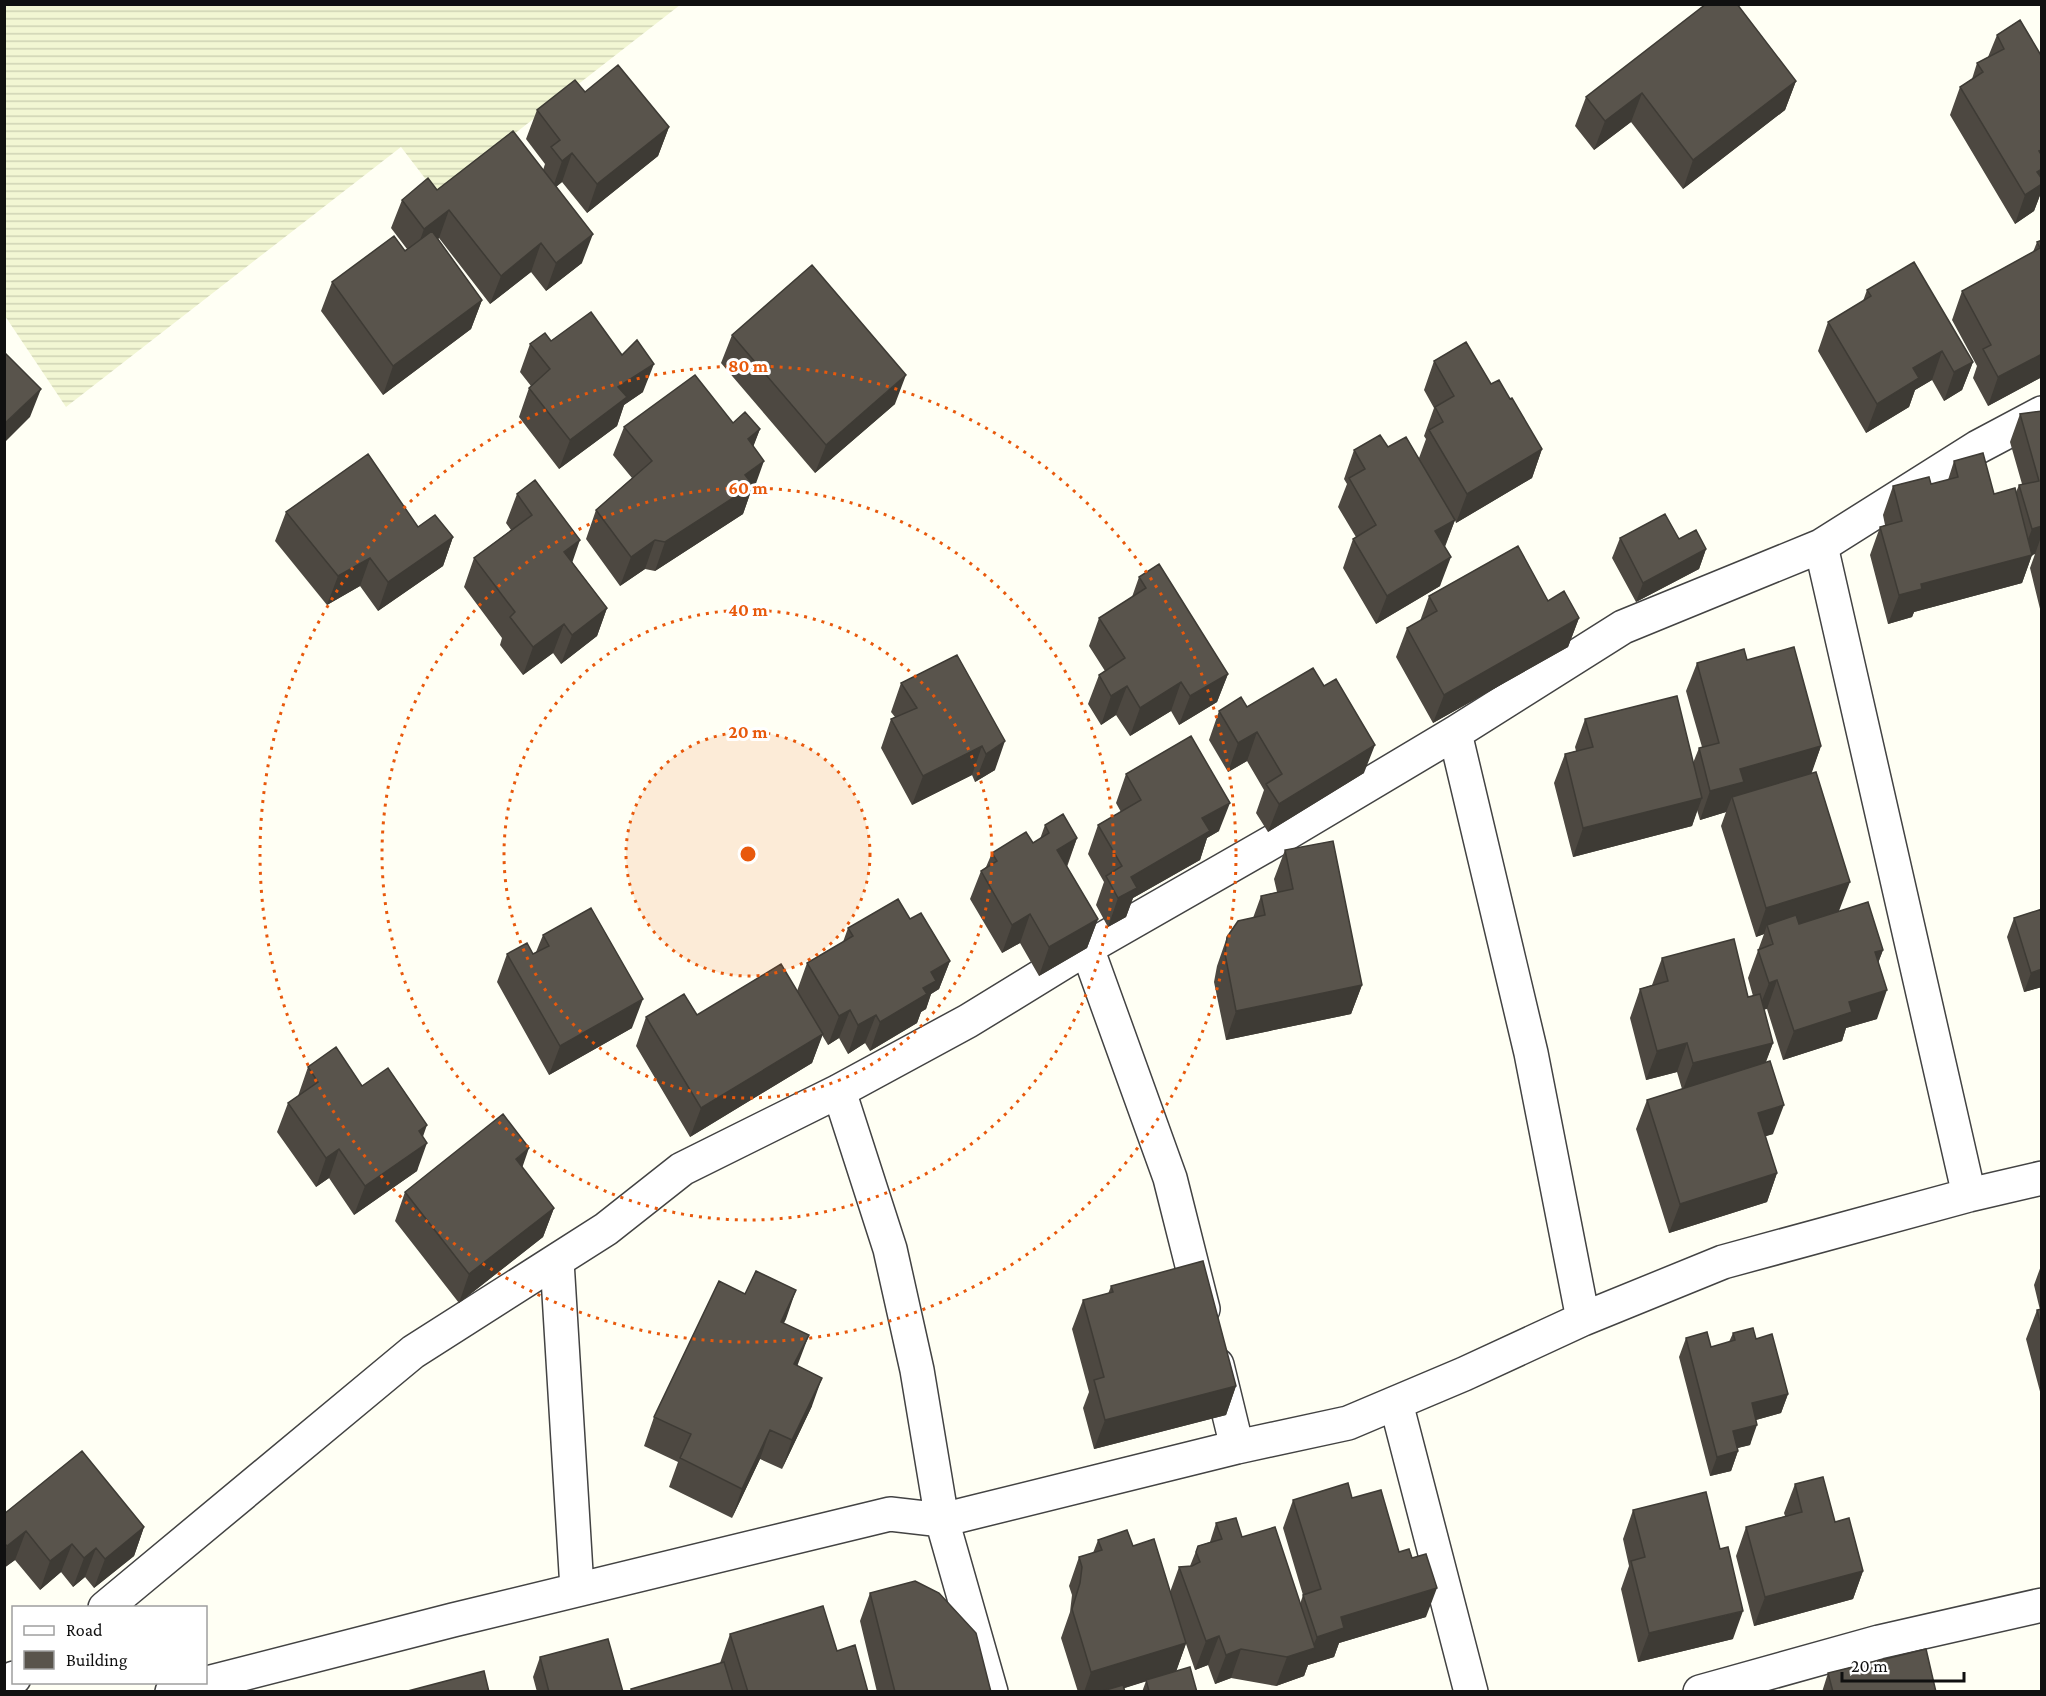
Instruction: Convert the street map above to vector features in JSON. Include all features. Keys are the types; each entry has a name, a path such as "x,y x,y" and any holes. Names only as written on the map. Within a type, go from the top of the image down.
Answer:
{"street":[{"path":"107,1606 413,1352 606,1229 681,1169 839,1091 968,1021 1087,948 1279,838 1455,733 1623,627 1821,546 1978,447 2042,413"},
{"path":"1821,546 1969,1195"},
{"path":"1455,733 1531,1053 1583,1319"},
{"path":"1087,948 1170,1178 1237,1447"},
{"path":"839,1091 890,1249 917,1370 942,1520 991,1692"},
{"path":"172,1692 251,1682 577,1589 890,1514 942,1520 1237,1447 1348,1423 1464,1374 1583,1319 1723,1262 1969,1195 2042,1178"},
{"path":"557,1262 577,1589"},
{"path":"1396,1403 1471,1692"},
{"path":"1700,1692 1879,1642 2042,1605"}],"green space":[{"path":"4,5 680,5 437,194 401,147 66,407 5,316"}],"building":[{"path":"1706,4 1737,4 1796,81 1693,160 1642,93 1605,121 1586,97"},
{"path":"2020,20 2042,57 2042,150 2039,151 2042,156 2042,169 2037,172 2042,179 2042,184 2025,195 1960,87 1983,72 1977,63 2004,49 1997,35"},
{"path":"618,65 669,127 597,184 572,153 562,161 551,147 560,140 537,110 575,80 585,92"},
{"path":"513,131 593,234 556,263 541,243 501,276 449,210 424,229 402,200 428,178 437,190"},
{"path":"432,231 482,300 393,366 332,282 394,236 405,251"},
{"path":"2042,240 2042,354 1998,377 1983,349 1991,345 1962,291 2040,248 2037,242"},
{"path":"1914,262 1973,362 1954,372 1942,351 1913,368 1919,378 1877,404 1828,322 1871,296 1867,290"},
{"path":"812,265 906,375 826,445 732,335"},
{"path":"591,312 622,355 637,340 654,364 618,387 627,397 570,440 529,388 550,369 530,344 545,333 551,341"},
{"path":"1466,342 1491,384 1499,380 1510,399 1512,398 1542,449 1467,494 1429,430 1443,422 1435,407 1454,396 1434,361"},
{"path":"4,352 41,389 4,424"},
{"path":"695,375 733,423 745,412 760,429 748,439 764,461 745,475 753,485 665,542 655,540 631,557 596,510 652,461 624,427"},
{"path":"2042,411 2042,526 2032,529 2019,485 2039,481 2020,414"},
{"path":"1380,435 1388,447 1406,437 1455,520 1435,531 1451,557 1387,596 1353,539 1376,525 1349,478 1365,469 1354,450"},
{"path":"1983,453 1994,494 2015,488 2032,555 1921,584 1922,589 1899,595 1880,527 1902,521 1893,486 1929,477 1931,484 1958,477 1954,461"},
{"path":"368,454 418,527 435,515 453,537 388,582 370,558 338,576 286,512"},
{"path":"535,480 580,540 564,552 607,608 572,635 564,624 533,647 510,617 515,612 474,558 532,515 517,494"},
{"path":"1665,514 1679,539 1696,530 1706,549 1643,583 1620,538"},
{"path":"1518,546 1548,601 1564,591 1579,618 1444,695 1407,628 1437,611 1429,596"},
{"path":"1159,564 1228,674 1190,696 1181,682 1140,708 1127,686 1111,696 1099,675 1125,658 1099,618 1146,588 1139,577"},
{"path":"1794,647 1821,746 1740,769 1744,782 1710,791 1699,748 1719,743 1697,663 1744,649 1747,660"},
{"path":"957,655 1005,741 986,754 982,746 923,776 891,719 917,708 901,683"},
{"path":"1313,668 1324,686 1336,679 1375,745 1279,804 1266,784 1282,774 1257,732 1238,743 1219,711 1241,697 1247,707"},
{"path":"1677,696 1702,798 1583,828 1565,754 1593,747 1585,719"},
{"path":"1191,736 1230,803 1202,818 1210,831 1131,877 1137,888 1118,898 1106,876 1122,866 1098,825 1141,800 1126,774"},
{"path":"1816,772 1850,882 1766,908 1732,797"},
{"path":"1063,814 1077,838 1057,850 1098,919 1049,947 1030,914 1012,925 981,871 997,861 992,853 1026,832 1033,843 1049,833 1045,825"},
{"path":"1333,841 1362,985 1236,1011 1225,954 1227,937 1238,921 1265,915 1261,896 1293,889 1285,850"},
{"path":"898,899 910,919 921,913 950,961 931,972 936,981 923,988 927,994 880,1022 876,1015 858,1025 850,1010 839,1016 807,963 853,936 848,928"},
{"path":"1868,902 1883,950 1875,952 1887,990 1849,1002 1852,1012 1794,1031 1777,980 1769,983 1758,950 1773,944 1767,925 1796,915 1799,924"},
{"path":"591,908 643,999 560,1046 507,954 527,943 533,954 549,946 543,935"},
{"path":"2042,909 2042,969 2031,973 2014,918"},
{"path":"1734,939 1748,997 1760,994 1773,1043 1693,1063 1687,1043 1657,1051 1640,989 1668,981 1662,958"},
{"path":"781,964 823,1034 701,1108 646,1017 684,994 697,1015"},
{"path":"336,1047 362,1086 388,1068 427,1125 419,1131 427,1143 365,1186 339,1149 326,1158 288,1103 318,1082 308,1067"},
{"path":"1770,1061 1784,1105 1758,1113 1777,1173 1680,1204 1647,1100"},
{"path":"503,1114 529,1148 516,1159 554,1208 469,1274 405,1192"},
{"path":"1203,1261 1236,1386 1105,1420 1094,1380 1104,1377 1083,1300 1113,1292 1111,1286"},
{"path":"756,1271 796,1290 781,1322 809,1335 794,1364 822,1378 792,1440 770,1430 742,1489 680,1458 691,1434 654,1417 719,1281 745,1294"},
{"path":"2042,1309 2042,1329 2037,1310"},
{"path":"1753,1328 1756,1339 1772,1334 1788,1394 1752,1403 1757,1425 1733,1431 1738,1451 1717,1457 1686,1338 1707,1332 1711,1347 1735,1340 1733,1333"},
{"path":"82,1451 144,1527 105,1559 96,1548 84,1558 72,1544 50,1561 26,1531 7,1546 4,1543 4,1514"},
{"path":"1823,1477 1835,1522 1849,1518 1863,1571 1765,1597 1746,1527 1802,1512 1795,1484"},
{"path":"1348,1483 1352,1498 1381,1490 1399,1552 1409,1549 1412,1558 1426,1554 1437,1588 1341,1617 1344,1628 1317,1637 1303,1595 1321,1589 1293,1500"},
{"path":"1706,1492 1720,1549 1728,1547 1743,1611 1649,1633 1631,1561 1645,1557 1633,1510"},
{"path":"1236,1518 1242,1537 1275,1527 1315,1648 1287,1657 1241,1649 1226,1655 1219,1636 1206,1641 1179,1567 1192,1566 1200,1562 1196,1552 1198,1546 1222,1539 1216,1523"},
{"path":"1127,1530 1133,1546 1154,1539 1186,1643 1091,1672 1072,1609 1080,1583 1082,1567 1079,1557 1102,1550 1098,1540"},
{"path":"915,1581 939,1593 976,1633 991,1692 895,1692 870,1593"},
{"path":"823,1606 837,1651 855,1645 868,1692 748,1692 730,1634"},
{"path":"608,1639 623,1692 549,1692 540,1657"},
{"path":"1926,1649 1936,1692 1833,1692 1828,1673"},
{"path":"724,1662 733,1692 632,1692 631,1689"},
{"path":"1190,1667 1197,1692 1147,1692 1149,1691 1146,1680"},
{"path":"484,1671 489,1692 404,1692"},
{"path":"1123,1685 1125,1692 1099,1692"}]}
